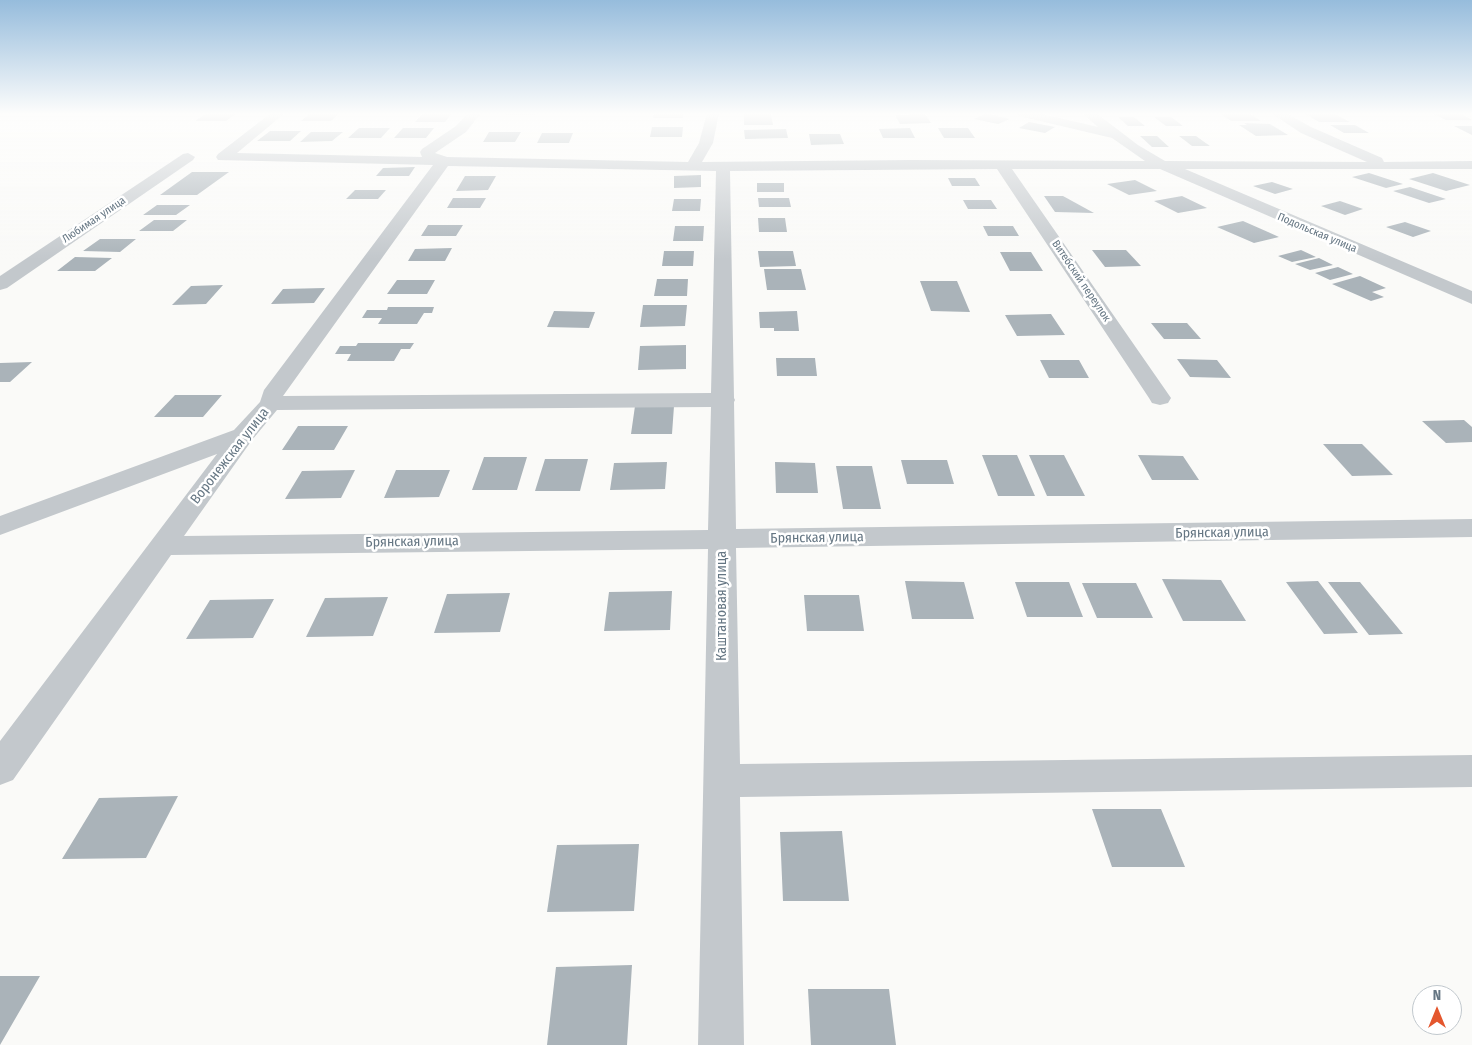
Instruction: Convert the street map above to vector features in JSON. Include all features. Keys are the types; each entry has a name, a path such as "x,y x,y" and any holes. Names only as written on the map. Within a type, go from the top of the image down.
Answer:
{"street":[{"name":"Любимая улица","path":"0,284 181,162"},
{"name":"Воронежская улица","path":"0,769 242,435 271,403 272,395 443,162"},
{"path":"482,162 723,167 1002,164 1472,165"},
{"path":"692,166 695,162"},
{"path":"1157,162 1162,165"},
{"path":"1382,162 1392,166"},
{"name":"Витебский переулок","path":"1002,164 1160,398"},
{"name":"Подольская улица","path":"1162,165 1472,298"},
{"path":"1432,166 1472,180"},
{"name":"Каштановая улица","path":"721,1045 724,400 723,167"},
{"path":"271,403 724,400"},
{"path":"0,526 242,435"},
{"name":"Брянская улица","path":"162,546 1472,528"},
{"path":"723,781 1472,771"}],"building":[{"path":"415,167 409,176 376,176 383,168"},
{"path":"192,172 229,172 197,195 160,195"},
{"path":"1369,173 1403,184 1386,188 1352,177"},
{"path":"1433,173 1470,185 1446,191 1409,179"},
{"path":"701,175 701,187 674,188 674,176"},
{"path":"465,176 496,176 488,190 456,191"},
{"path":"948,178 975,178 980,186 952,186"},
{"path":"1135,180 1157,191 1129,195 1107,184"},
{"path":"1272,182 1293,189 1275,194 1253,186"},
{"path":"757,183 784,183 784,192 757,192"},
{"path":"1410,187 1446,199 1429,203 1393,191"},
{"path":"355,190 386,190 378,199 346,199"},
{"path":"1044,196 1063,196 1094,213 1055,212"},
{"path":"1182,196 1207,208 1178,213 1154,201"},
{"path":"453,198 486,198 480,208 447,208"},
{"path":"758,198 789,198 791,207 759,207"},
{"path":"674,199 701,199 700,211 672,211"},
{"path":"963,200 991,200 997,209 968,209"},
{"path":"1340,201 1363,209 1345,215 1321,206"},
{"path":"157,205 190,205 176,215 143,215"},
{"path":"758,218 785,218 787,232 759,232"},
{"path":"154,220 187,220 173,231 139,231"},
{"path":"1243,221 1279,237 1254,243 1217,227"},
{"path":"1405,222 1431,231 1413,237 1386,227"},
{"path":"428,225 463,225 456,236 421,236"},
{"path":"675,226 704,226 703,241 673,241"},
{"path":"983,226 1013,226 1019,236 988,236"},
{"path":"100,239 136,239 120,252 83,251"},
{"path":"452,248 445,261 408,261 415,249"},
{"path":"1092,250 1126,250 1141,266 1105,267"},
{"path":"1301,250 1316,257 1292,262 1278,256"},
{"path":"664,251 694,251 693,266 662,266"},
{"path":"758,251 793,251 796,266 760,267"},
{"path":"1000,252 1031,252 1043,271 1010,271"},
{"path":"75,257 112,258 95,271 57,271"},
{"path":"1319,258 1333,265 1310,270 1295,264"},
{"path":"1338,267 1353,274 1330,280 1315,273"},
{"path":"764,269 801,269 806,290 767,290"},
{"path":"1360,276 1386,288 1372,292 1384,297 1371,301 1332,284"},
{"path":"657,279 688,279 687,296 654,296"},
{"path":"397,280 435,280 427,294 387,294"},
{"path":"920,281 957,281 970,312 931,311"},
{"path":"223,285 206,304 172,305 191,286"},
{"path":"325,288 314,303 271,304 283,289"},
{"path":"643,305 687,305 685,326 640,327"},
{"path":"388,307 434,307 432,313 424,313 417,324 378,324 382,318 362,318 367,310 387,310"},
{"path":"554,311 595,312 589,328 547,327"},
{"path":"797,311 799,331 774,331 774,328 760,328 759,312"},
{"path":"1051,314 1065,335 1017,336 1005,315"},
{"path":"1151,323 1187,323 1201,339 1164,339"},
{"path":"358,343 414,343 410,349 401,349 394,361 347,361 351,354 335,354 340,346 356,346"},
{"path":"686,345 686,369 638,370 640,346"},
{"path":"776,358 815,358 817,376 777,376"},
{"path":"1177,359 1217,360 1231,378 1190,377"},
{"path":"1040,360 1079,360 1089,378 1049,378"},
{"path":"32,362 10,382 0,382 0,363"},
{"path":"175,395 222,395 203,417 154,417"},
{"path":"635,406 674,406 672,434 631,434"},
{"path":"1464,420 1472,427 1472,442 1446,443 1422,421"},
{"path":"298,426 348,426 334,450 282,450"},
{"path":"1323,444 1362,444 1393,475 1352,476"},
{"path":"982,455 1017,455 1035,496 998,496"},
{"path":"1029,455 1064,455 1085,496 1047,496"},
{"path":"1138,455 1183,456 1199,480 1152,480"},
{"path":"484,457 527,457 517,490 472,490"},
{"path":"545,459 588,459 580,491 535,491"},
{"path":"901,460 947,460 954,484 907,484"},
{"path":"667,462 665,489 610,490 614,463"},
{"path":"775,462 815,463 818,493 776,493"},
{"path":"836,466 872,466 881,509 843,509"},
{"path":"355,470 341,498 285,499 302,471"},
{"path":"396,470 450,470 439,497 384,498"},
{"path":"1162,579 1221,580 1246,621 1183,621"},
{"path":"905,581 964,582 974,619 912,619"},
{"path":"1318,581 1358,633 1324,634 1286,582"},
{"path":"1015,582 1069,582 1083,617 1027,617"},
{"path":"1328,582 1360,582 1403,634 1369,635"},
{"path":"1082,583 1136,583 1153,618 1097,618"},
{"path":"672,591 670,630 604,631 609,592"},
{"path":"510,593 500,632 434,633 447,594"},
{"path":"804,595 859,595 864,631 807,631"},
{"path":"388,597 373,636 306,637 325,598"},
{"path":"274,599 253,638 186,639 210,600"},
{"path":"178,796 146,858 62,859 99,798"},
{"path":"1092,809 1161,809 1185,867 1112,867"},
{"path":"842,831 849,901 783,901 780,832"},
{"path":"639,844 634,911 547,912 557,845"},
{"path":"632,965 627,1045 547,1045 556,967"},
{"path":"0,976 40,976 0,1045"},
{"path":"808,989 889,989 896,1045 811,1045"}]}
